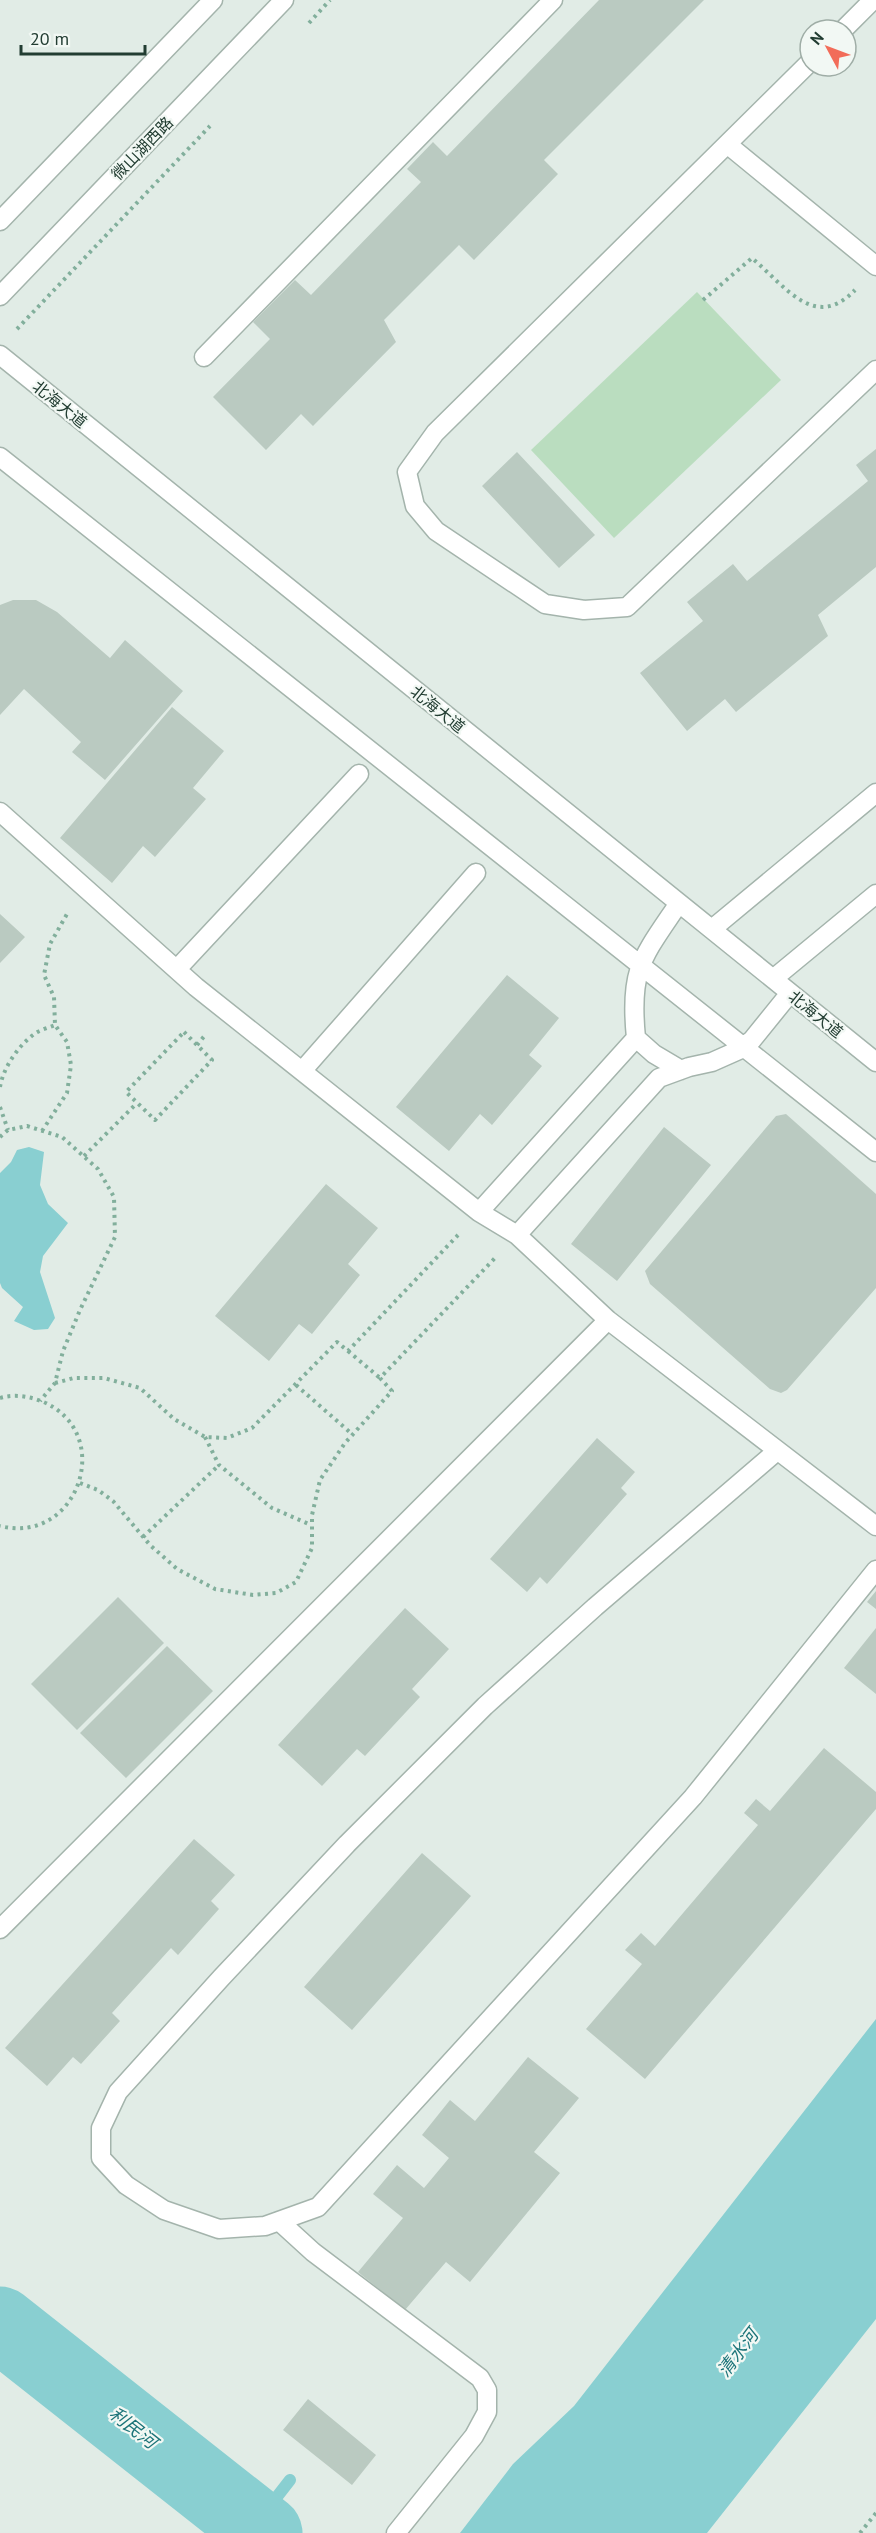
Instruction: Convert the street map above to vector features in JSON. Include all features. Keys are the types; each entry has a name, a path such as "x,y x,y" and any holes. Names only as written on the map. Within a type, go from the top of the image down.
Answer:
{"street":[{"path":"0,221 213,0"},
{"name":"微山湖西路","path":"0,296 284,0"},
{"path":"204,357 553,0"},
{"path":"855,18 873,0"},
{"path":"798,74 435,433 407,472 415,506 436,531 545,604 584,610 627,607 876,370"},
{"path":"727,144 876,266"},
{"name":"北海大道","path":"0,356 876,1062"},
{"path":"0,457 876,1152"},
{"path":"177,969 359,774"},
{"path":"712,929 876,793"},
{"path":"0,812 177,969 479,1212 517,1235 608,1320 876,1528"},
{"path":"302,1071 476,873"},
{"path":"773,979 876,894"},
{"path":"679,903 640,964 633,996 636,1038 654,1054 681,1070"},
{"path":"517,1235 659,1078 712,1062 744,1046 752,1040 790,993"},
{"path":"479,1212 636,1038"},
{"path":"0,1929 608,1320"},
{"path":"777,1451 595,1607 485,1706 347,1844 118,2092 101,2128 101,2158 126,2185 164,2210 219,2229 265,2226 318,2207 693,1797 876,1570"},
{"path":"279,2221 314,2252 480,2378 488,2390 488,2412 474,2436 396,2533"}],"path":[{"path":"305,26 330,0"},
{"path":"16,330 214,122"},
{"path":"703,300 752,258 804,303 818,308 835,305 861,283"},
{"path":"42,1131 67,1093 71,1065 67,1042 55,1024 54,997 44,975 50,944 82,885"},
{"path":"0,1088 2,1077 15,1054 33,1035 55,1024"},
{"path":"184,1032 213,1060 155,1120 137,1103 126,1092 184,1032"},
{"path":"84,1156 137,1103"},
{"path":"0,1107 8,1130"},
{"path":"0,1137 8,1130 27,1126 62,1137 98,1169 114,1197 116,1237 80,1310 63,1351 55,1383 40,1401"},
{"path":"348,1351 479,1212"},
{"path":"380,1378 517,1235"},
{"path":"55,1383 74,1378 104,1378 140,1388 174,1419 205,1437 227,1438 252,1428 338,1342 392,1391 352,1434 320,1480 311,1525 312,1548 296,1582 276,1593 253,1595 215,1589 177,1569 143,1538 113,1501 98,1490 80,1483"},
{"path":"296,1385 352,1434"},
{"path":"0,1398 9,1395 31,1397 52,1405 69,1420 80,1439 83,1461 80,1483 70,1503 53,1518 33,1527 11,1529 0,1526"},
{"path":"205,1437 219,1466 272,1508 311,1525"},
{"path":"143,1538 219,1466"},
{"path":"860,2533 876,2513"}],"green space":[{"path":"697,292 781,380 614,538 531,450"}],"water":[{"path":"29,1147 44,1152 40,1185 48,1204 68,1223 43,1256 40,1272 55,1318 48,1329 34,1330 14,1321 23,1307 2,1288 0,1283 0,1173 11,1162 17,1150"},
{"name":"清水河","path":"876,2019 876,2319 707,2533 460,2533 513,2464 574,2406"}],"building":[{"path":"599,0 704,0 544,160 558,174 474,260 459,245 384,320 396,342 313,426 301,414 266,450 213,397 270,339 253,322 295,280 311,295 421,182 407,169 433,142 447,156"},
{"path":"876,449 876,567 818,615 828,636 736,712 725,699 687,731 640,673 703,621 687,602 733,564 747,581 868,481 856,465"},
{"path":"517,452 595,535 559,568 482,486"},
{"path":"13,600 36,600 57,612 110,658 125,640 183,691 105,780 72,752 81,742 24,689 0,715 0,605"},
{"path":"172,707 224,751 193,788 206,799 155,857 143,846 112,883 60,838"},
{"path":"0,914 25,937 0,963"},
{"path":"507,975 559,1018 529,1055 542,1066 492,1125 480,1114 449,1151 396,1107"},
{"path":"786,1114 876,1194 876,1288 787,1390 781,1393 770,1389 650,1284 645,1271 776,1116"},
{"path":"664,1127 711,1165 617,1281 571,1244"},
{"path":"326,1184 378,1228 348,1264 360,1275 312,1334 299,1324 269,1361 215,1316"},
{"path":"597,1438 635,1472 621,1488 627,1494 547,1584 540,1577 527,1592 490,1559"},
{"path":"876,1591 876,1609 867,1602"},
{"path":"118,1597 164,1643 77,1730 31,1684"},
{"path":"405,1608 449,1649 412,1689 420,1697 365,1756 357,1749 322,1786 278,1745"},
{"path":"876,1628 876,1694 844,1668"},
{"path":"167,1646 213,1691 126,1778 80,1733"},
{"path":"824,1748 876,1792 876,1809 645,2079 586,2029 642,1964 625,1950 641,1933 655,1946 758,1825 744,1813 756,1799 770,1811"},
{"path":"194,1839 235,1875 211,1901 219,1909 178,1955 171,1948 112,2013 120,2021 81,2064 73,2057 47,2086 5,2048"},
{"path":"422,1853 471,1896 352,2030 304,1987"},
{"path":"528,2057 579,2098 534,2152 560,2173 470,2282 446,2262 405,2310 358,2272 403,2218 373,2194 397,2165 424,2188 449,2158 422,2135 450,2100 475,2121"},
{"path":"308,2399 376,2455 352,2485 283,2430"}],"waterway":[{"name":"利民河","path":"0,2324 265,2533"},
{"path":"255,2525 290,2480"}]}
